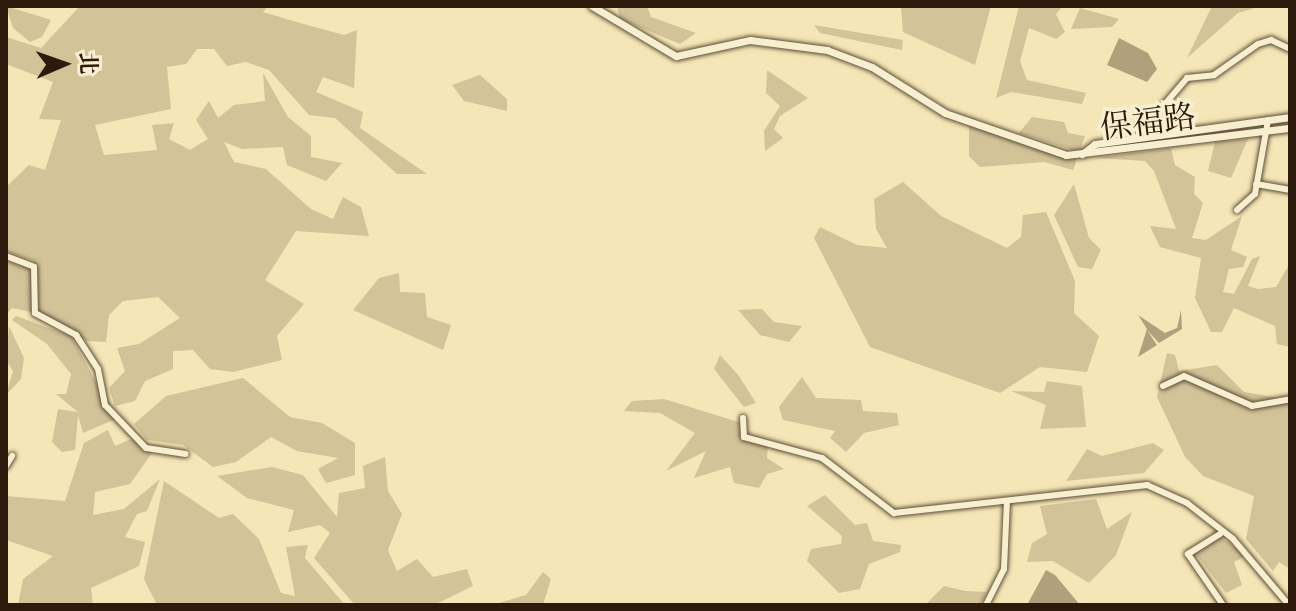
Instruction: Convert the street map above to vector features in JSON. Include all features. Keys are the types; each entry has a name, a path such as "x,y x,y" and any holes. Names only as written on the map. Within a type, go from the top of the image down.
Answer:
{"street":[{"path":"592,6 676,56 750,40 827,50 872,67 945,113 1066,155 1082,154"},
{"path":"1136,138 1187,78 1214,75 1258,44 1271,40 1290,49"},
{"name":"保福路","path":"1082,154 1095,144 1290,117"},
{"path":"1237,210 1250,202 1270,131 1268,120"},
{"name":"保福路","path":"1082,154 1290,128"},
{"path":"1256,184 1290,190"},
{"path":"6,256 34,267 35,313 76,335 98,369 105,405 146,448 186,454"},
{"path":"1163,386 1184,376 1252,406 1290,399"},
{"path":"743,418 744,437 822,458 889,512 1007,501 1135,483 1187,503 1220,534 1233,539 1289,605"},
{"path":"6,466 12,456"},
{"path":"986,605 1004,569 1007,501"},
{"path":"1220,534 1188,554 1223,605"}],"shaded area":[{"path":"6,6 51,20 42,37 30,42 13,28"},
{"path":"80,6 268,6 263,12 344,35 357,30 354,88 323,77 316,92 363,112 360,128 427,174 397,174 335,118 309,115 269,70 246,62 227,66 214,49 197,49 186,64 167,67 171,109 95,125 104,155 157,150 152,125 174,123 169,139 190,150 208,139 196,120 209,101 218,118 234,105 265,101 263,73 288,117 311,136 311,157 342,163 326,181 287,165 283,147 242,149 224,142 234,162 266,169 311,209 333,219 343,197 361,207 369,236 296,231 265,280 304,304 277,336 282,360 233,372 210,369 193,350 173,351 173,369 145,381 135,401 115,406 109,388 125,371 117,348 139,344 180,318 158,297 123,301 109,315 106,342 87,341 39,313 34,261 6,251 6,187 29,165 45,170 61,120 39,119 53,82 6,64 6,37 41,48"},
{"path":"617,6 647,6 651,17 696,33 680,44 620,19"},
{"path":"901,6 991,6 975,65 903,32"},
{"path":"1019,6 1063,6 1056,14 1065,32 1056,39 1029,28 1020,61 1027,80 1086,93 1082,104 1011,92 996,98"},
{"path":"1212,6 1261,6 1238,13 1187,58"},
{"path":"1080,8 1119,19 1112,27 1071,29"},
{"path":"814,25 903,40 902,50 820,33"},
{"path":"1119,38 1148,53 1157,69 1147,82 1107,65"},
{"path":"767,70 808,98 780,116 774,129 783,138 765,151 764,131 780,106 766,93"},
{"path":"480,75 507,99 507,111 464,101 452,85"},
{"path":"1032,117 1064,122 1068,133 1085,136 1079,152 1019,133"},
{"path":"969,125 1077,159 1073,170 1044,162 980,167 969,156"},
{"path":"1248,139 1231,178 1208,171 1215,142"},
{"path":"1171,148 1175,165 1195,177 1194,194 1203,203 1192,238 1206,240 1242,216 1231,250 1247,257 1243,267 1229,269 1223,292 1234,294 1252,259 1260,256 1248,286 1258,289 1276,287 1290,263 1290,347 1277,344 1275,326 1234,308 1222,332 1211,332 1195,298 1201,258 1160,247 1150,226 1176,229 1154,171 1145,161 1097,158"},
{"path":"903,182 941,216 1007,248 1021,237 1023,215 1046,212 1075,281 1074,313 1099,336 1087,372 1040,367 1000,393 870,347 814,238 820,227 857,245 887,248 876,229 874,199"},
{"path":"1074,184 1089,238 1101,250 1092,269 1078,267 1054,215"},
{"path":"6,261 31,269 31,312 12,308 6,315"},
{"path":"399,273 400,292 425,293 427,317 451,325 443,350 353,310 379,278"},
{"path":"762,309 774,322 802,326 789,342 760,335 738,310"},
{"path":"1181,310 1182,329 1159,343 1147,330 1157,345 1138,357 1147,329 1138,315 1165,333 1177,328"},
{"path":"16,316 71,336 116,419 83,433 78,415 75,450 62,452 52,442 58,409 78,412 56,394 66,394 71,374 47,344 12,320"},
{"path":"9,326 24,358 21,379 6,395 13,371 6,360"},
{"path":"1167,353 1175,355 1179,371 1217,365 1244,392 1290,400 1290,569 1279,562 1273,571 1246,539 1254,496 1203,476 1185,457 1157,397"},
{"path":"720,355 739,376 756,403 744,407 714,369"},
{"path":"802,377 816,398 861,400 863,411 897,413 899,425 864,433 846,452 830,438 835,431 783,420 779,407"},
{"path":"243,378 290,417 322,423 355,443 355,475 326,483 318,469 338,458 297,451 271,437 236,462 213,467 183,445 147,440 134,424 166,396"},
{"path":"1047,381 1082,386 1086,427 1040,429 1046,405 1011,391 1044,392"},
{"path":"664,399 745,424 741,433 768,443 767,458 784,469 767,474 759,488 734,483 730,467 694,478 706,451 666,471 695,433 660,413 624,411 632,401"},
{"path":"108,430 115,446 134,438 152,453 130,484 95,492 93,515 124,509 160,479 147,511 137,514 125,537 145,542 139,566 91,588 93,605 18,605 23,579 53,556 6,540 6,496 65,501 84,443"},
{"path":"1153,443 1164,450 1144,473 1066,481 1087,449 1102,456"},
{"path":"385,457 388,491 402,514 388,550 397,571 417,559 433,577 467,569 473,586 434,605 355,605 314,558 330,533 320,525 288,532 294,510 247,498 217,476 272,467 303,475 337,517 339,493 365,488 363,466"},
{"path":"164,481 219,518 233,514 259,539 281,593 295,596 286,547 308,545 305,558 345,605 157,605 144,579"},
{"path":"825,495 855,525 867,523 873,541 901,545 900,552 869,564 860,589 839,593 807,561 811,549 841,544 842,536 807,506"},
{"path":"1096,499 1107,529 1132,512 1116,555 1089,583 1053,561 1027,562 1032,543 1047,534 1040,506"},
{"path":"1220,537 1247,555 1234,562 1242,585 1226,593 1192,549"},
{"path":"1046,570 1055,575 1080,605 1027,605"},
{"path":"543,572 551,579 543,605 492,605 526,595"},
{"path":"944,586 987,592 980,605 925,605"}]}
